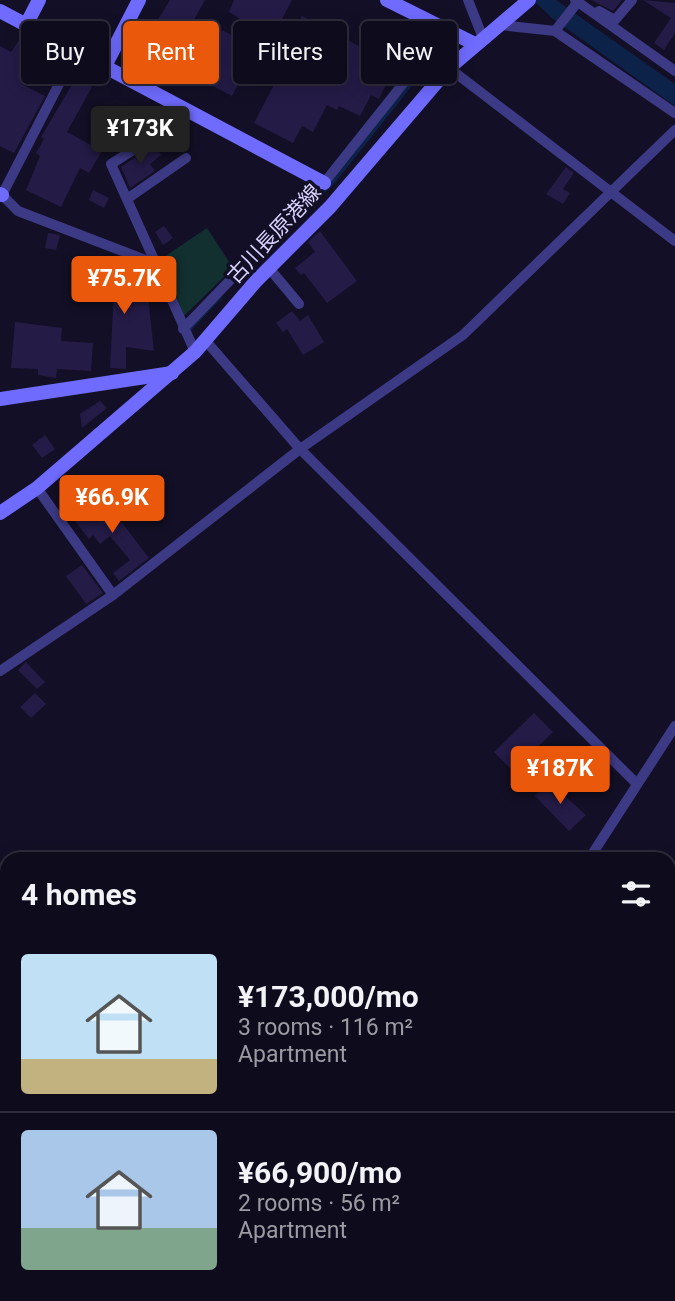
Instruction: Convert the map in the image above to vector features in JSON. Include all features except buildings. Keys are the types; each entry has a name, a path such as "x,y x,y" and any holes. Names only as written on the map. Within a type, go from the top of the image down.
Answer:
{"street":[{"path":"28,21 39,0"},
{"path":"109,58 139,0"},
{"path":"387,0 426,21"},
{"path":"468,0 479,41"},
{"path":"587,10 592,7 615,20 632,0"},
{"name":"古川長原港線","path":"457,61 527,2"},
{"path":"556,29 575,4 675,71"},
{"path":"0,11 21,22"},
{"path":"499,25 556,29 675,113"},
{"path":"457,35 479,41"},
{"path":"109,68 324,183"},
{"path":"457,74 675,241"},
{"path":"59,84 1,195 18,211 156,264"},
{"path":"183,329 324,183 403,84"},
{"name":"古川長原港線","path":"0,513 37,488 195,352 269,268 330,207 435,84"},
{"path":"193,112 111,164 195,352"},
{"path":"0,671 113,595 300,449 463,335 675,130"},
{"path":"127,199 186,158"},
{"path":"269,268 299,304"},
{"path":"205,340 300,449 637,784"},
{"path":"0,399 173,373"},
{"path":"37,488 113,595"},
{"path":"593,852 675,726"}],"green space":[{"path":"207,228 233,268 184,316 161,259"}],"water":[{"path":"533,0 556,0 675,84 675,106 552,18"}],"waterway":[{"path":"284,231 335,180 411,84"},
{"path":"190,329 220,297"}]}
